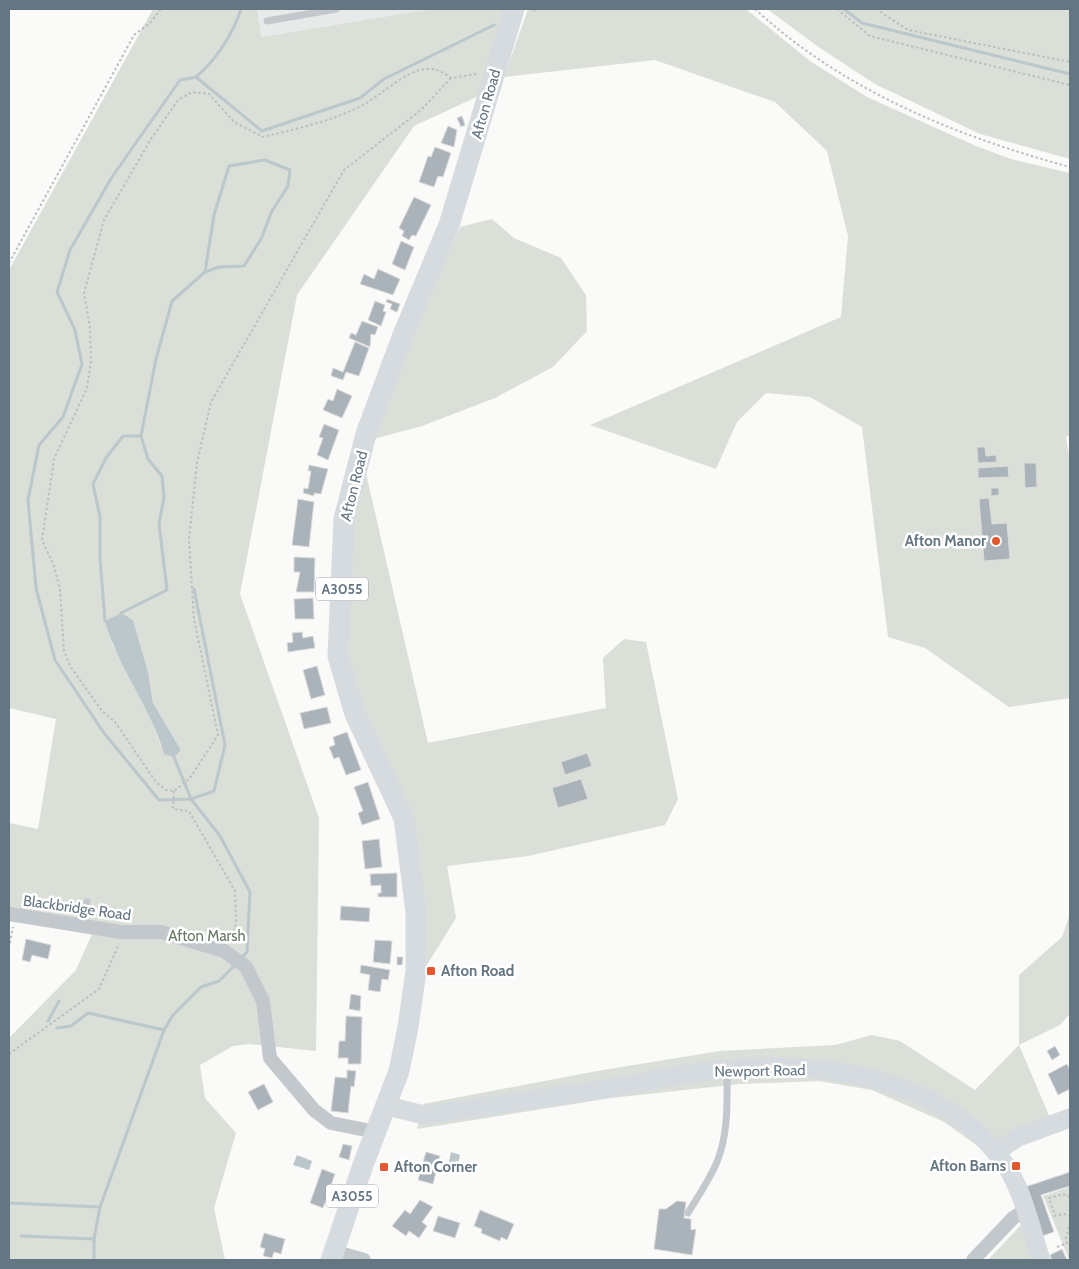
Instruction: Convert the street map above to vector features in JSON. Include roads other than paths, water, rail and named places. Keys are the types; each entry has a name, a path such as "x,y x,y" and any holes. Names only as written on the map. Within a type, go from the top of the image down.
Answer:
{"main road":[{"name":"Afton Road","path":"332,1256 399,1071 416,971 416,912 404,818 355,714 338,656 344,519 366,434 403,335 449,225 514,9"},
{"name":"Newport Road","path":"387,1106 424,1115 726,1069 820,1070 874,1078 917,1095 951,1112 978,1132 996,1152 1013,1179 1041,1260"},
{"path":"996,1152 1018,1137 1070,1118"}],"street":[{"name":"Blackbridge Road","path":"12,914 121,932 162,932 226,952 246,967 262,1001 270,1058 320,1114 331,1122 376,1132"},
{"path":"973,1260 1013,1218 1024,1211"},
{"path":"332,1256 364,1260"}],"lane":[{"path":"267,21 336,9"},
{"path":"83,927 87,902"},
{"path":"688,1213 717,1163 724,1139 727,1111 726,1069"}],"waterway":[{"path":"196,77 223,46 241,9"},
{"path":"844,9 862,23 1070,74"},
{"path":"194,589 225,745 214,791 191,799 159,800 104,733 55,660 36,588 28,500 39,445 63,417 82,364 75,330 57,292 70,250 112,177 180,80 196,77 262,131 360,98 384,79 494,25"},
{"path":"121,613 167,590 159,524 164,497 162,476 148,459 141,436 156,359 172,301 205,272 214,215 229,166 265,160 290,170 288,186 272,211 261,239 244,266 219,267 205,272"},
{"path":"105,621 100,558 100,517 93,484 106,458 123,436 141,436"},
{"path":"174,757 191,799 220,836 250,892 247,952 240,959"},
{"path":"94,1260 94,1239 100,1207 164,1030 173,1015 201,987 219,981 236,964"},
{"path":"48,1021 59,1001"},
{"path":"57,1028 71,1026 88,1013 164,1030"},
{"path":"9,1203 100,1207"},
{"path":"21,1236 94,1239"}],"place":[{"name":"Afton Manor","path":"996,541"},
{"name":"Afton Road","path":"431,971"},
{"name":"Afton Barns","path":"1016,1166"},
{"name":"Afton Corner","path":"384,1167"}],"park label":[{"name":"Afton Marsh","path":"207,936"}]}
